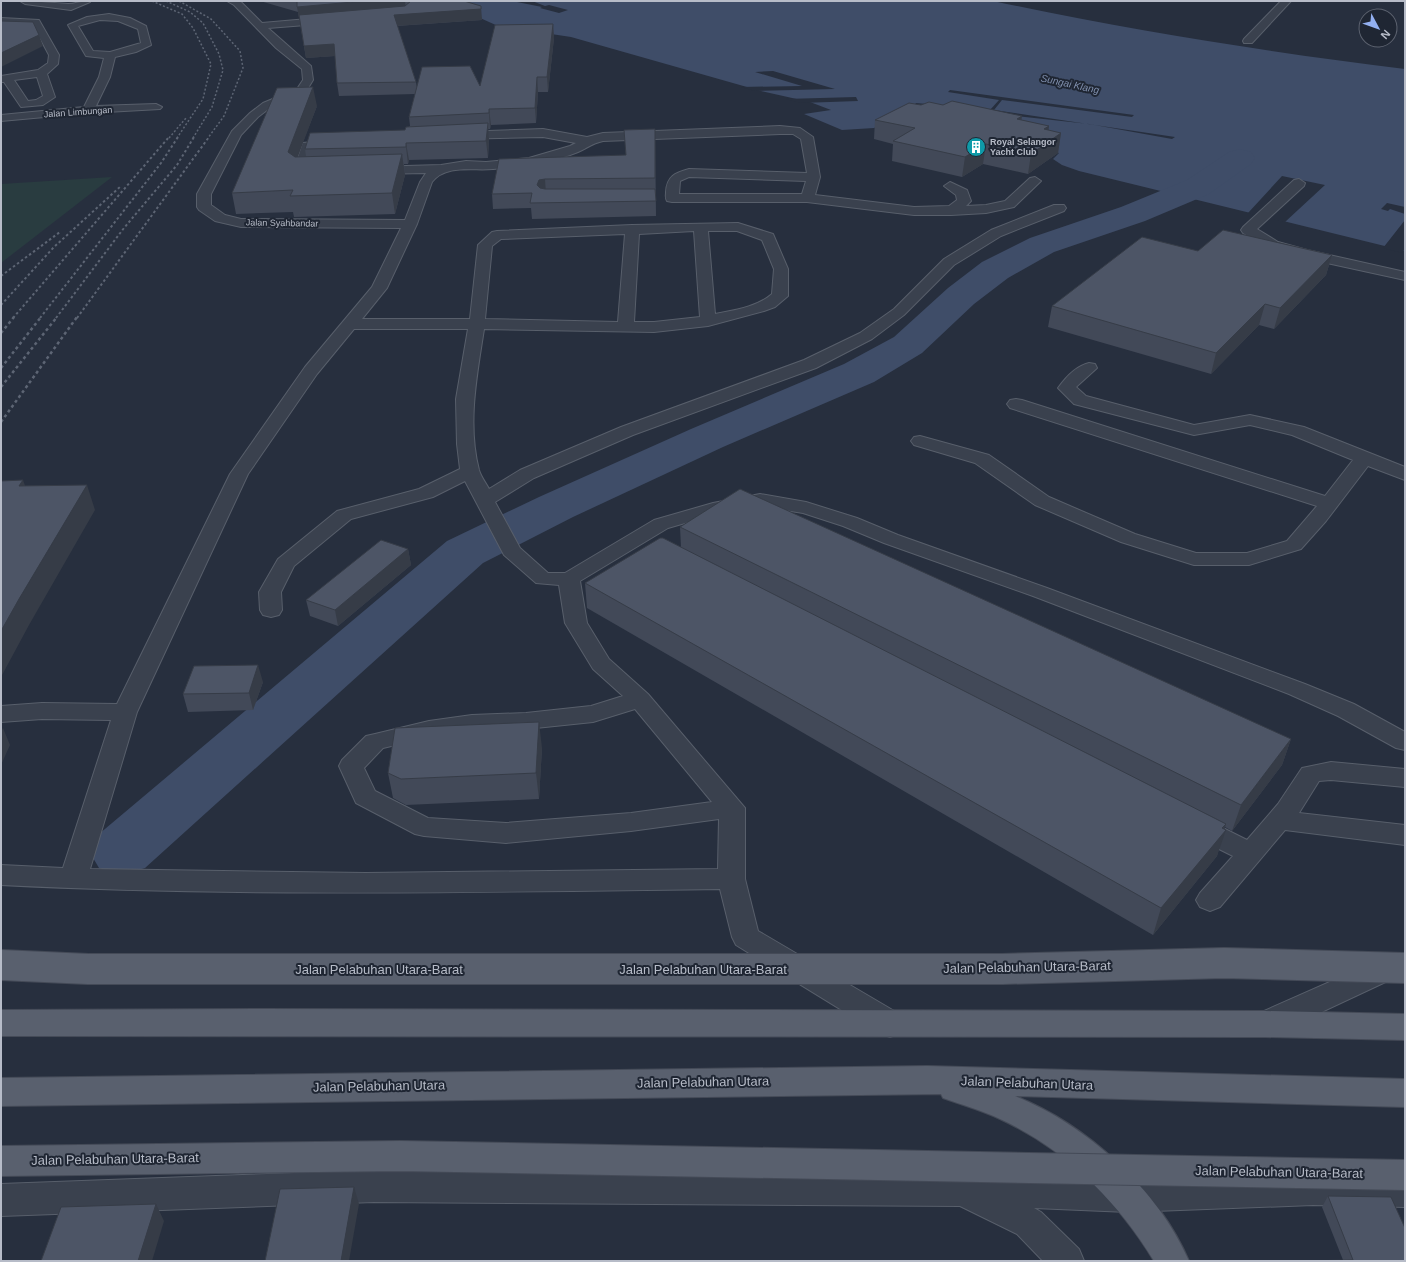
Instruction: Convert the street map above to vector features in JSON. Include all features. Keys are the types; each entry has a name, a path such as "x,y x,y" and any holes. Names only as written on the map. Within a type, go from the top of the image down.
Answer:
{"main road":[{"name":"Jalan Pelabuhan Utara-Barat","path":"1,965 88,969 1002,969 1224,963 1405,968"},
{"path":"1,1023 257,1022 1265,1024 1405,1027"},
{"path":"927,1080 986,1098 1035,1119 1082,1150 1128,1196 1166,1248 1172,1261"},
{"name":"Jalan Pelabuhan Utara","path":"1,1092 927,1080 1405,1093"},
{"name":"Jalan Pelabuhan Utara-Barat","path":"1,1161 400,1156 1405,1175"}],"street":[{"path":"25,1 71,7 85,2 84,1"},
{"name":"Jalan Syahbandar","path":"232,1 237,3 306,68 308,80 301,91 267,105 254,115 236,134 204,194 204,207 220,218 241,223 410,224"},
{"path":"1248,41 1286,1"},
{"path":"99,17 115,17 133,22 144,28 146,45 132,50 110,54 90,54 73,25 81,21 99,17"},
{"path":"260,26 339,20"},
{"path":"1,21 36,22 54,55 53,64 41,73 5,79 25,105 39,103 49,97 41,73"},
{"path":"88,110 102,84 108,68 110,54"},
{"name":"Jalan Limbungan","path":"1,118 88,110 156,107"},
{"path":"734,119 755,125 759,131"},
{"path":"621,136 648,129 690,122"},
{"path":"362,171 441,169 466,165 486,166 530,162 574,149 587,141 603,137 796,131 807,137 814,177 807,198"},
{"path":"450,136 544,133 587,141"},
{"path":"323,171 300,172 307,146 344,143"},
{"path":"73,879 125,712 239,474 311,371 379,288 410,224 426,182 432,174 441,169"},
{"path":"672,198 673,180 677,175 688,173 814,177"},
{"path":"656,198 807,198 914,211 951,211 986,209 1010,204 1035,181"},
{"path":"1300,183 1248,230 1273,245 1304,254 1405,276"},
{"path":"950,186 962,193 964,201 951,211"},
{"path":"485,500 527,474 634,429 810,364 866,336 899,312 949,262 996,233 1059,208"},
{"path":"351,324 477,324 654,327 708,321 770,304 780,296 781,269 768,237 738,227 701,227 497,235 485,245 477,324 465,400 466,444 470,471 511,551 543,579 569,579 661,524 713,509 760,500 806,508 850,522 891,539 1040,592 1297,689 1346,710 1405,742"},
{"path":"701,227 708,321"},
{"path":"626,327 632,229"},
{"path":"1089,368 1076,377 1067,388 1080,400 1194,430 1250,420 1298,431 1405,474"},
{"path":"1016,404 1329,504"},
{"path":"920,441 982,459 1042,501 1128,538 1194,559 1249,559 1294,545 1329,504 1365,457"},
{"path":"271,610 270,592 285,562 344,516 426,493 470,471"},
{"path":"636,538 657,549"},
{"path":"569,579 576,623 601,664 640,699 732,808 731,879 746,937 890,1024"},
{"path":"640,699 593,714 526,721 472,723 429,729 375,742 351,766 365,798 424,827 506,833 631,822 732,808"},
{"path":"1,714 42,711 125,712"},
{"path":"1210,900 1280,820 1311,774 1331,771 1405,778"},
{"path":"1180,817 1250,853"},
{"path":"1280,820 1405,835"},
{"path":"1,875 73,879 301,882 731,879"},
{"path":"1265,1024 1405,960"},
{"path":"1,1200 374,1186 963,1190 1128,1196 1313,1189 1405,1191"},
{"path":"963,1190 1028,1223 1067,1261"}],"green space":[{"path":"112,177 1,263 1,184"}],"water":[{"name":"Sungai Klang","path":"442,1 993,1 1044,12 1198,40 1405,69 1405,251 1079,171 1062,165 1053,159 1059,153 1043,149 891,118 874,128 842,130 804,114 831,110 810,102 761,91 571,37 498,26"}],"pier":[{"path":"532,1 545,6 549,5 568,10 559,13 540,8 542,7 517,2"},
{"path":"773,71 835,89 755,91 741,87 802,86 755,72"},
{"path":"950,90 1134,115 1132,117 1002,100 994,110 1085,124 925,106 910,111 916,103 990,110 999,100 948,92"},
{"path":"856,97 858,101 801,103 785,99"},
{"path":"1094,125 1175,137 1172,139"},
{"path":"1282,176 1325,185 1285,222 1248,213"},
{"path":"1387,203 1405,207 1405,214 1390,209 1388,211 1381,209"},
{"path":"1405,220 1405,249 1402,253 1383,248"}],"building":[{"path":"297,1 364,1 297,7"},
{"path":"411,1 464,1 481,6 481,9 394,15 416,82 337,83 334,44 304,46 299,15 405,6"},
{"path":"1,21 33,22 39,35 1,53"},
{"path":"553,24 547,77 537,77 535,108 489,109 489,113 409,117 422,67 470,66 480,86 495,25"},
{"path":"313,87 288,152 295,157 402,154 392,193 290,196 293,190 232,193 277,88"},
{"path":"952,101 1022,116 1017,119 1049,126 1044,129 1061,133 1031,154 986,144 965,157 893,141 915,128 875,120 909,103 921,105 929,102 943,105"},
{"path":"488,123 486,141 406,143 406,147 305,149 310,133 405,130 406,127"},
{"path":"655,129 655,178 545,179 539,180 537,185 540,188 545,189 655,189 656,201 530,203 532,193 492,194 499,159 626,155 624,130"},
{"path":"1223,230 1332,255 1280,308 1265,304 1216,353 1052,306 1142,237 1198,251"},
{"path":"23,480 19,486 87,485 1,631 1,481"},
{"path":"740,489 1291,739 1241,805 680,527"},
{"path":"660,538 663,538 1226,824 1222,828 1226,830 1161,908 585,583"},
{"path":"381,540 408,549 335,610 306,600"},
{"path":"258,665 249,693 183,694 194,666"},
{"path":"539,722 536,773 401,779 388,773 395,728"},
{"path":"354,1187 341,1261 265,1261 280,1189"},
{"path":"1328,1196 1391,1197 1405,1228 1405,1261 1296,1261 1353,1260"},
{"path":"156,1204 138,1261 41,1261 61,1207"}],"waterway":[{"path":"122,851 465,552 556,507 707,438 859,373 908,345 961,296 995,270 1042,245 1133,214 1198,187 1240,158"}],"railway":[{"path":"152,1 182,14 193,28 211,64 203,99 177,138"},
{"path":"166,1 190,12 203,23 219,54 223,70 212,107 193,138"},
{"path":"179,1 211,19 240,51 243,68 224,116 208,138"},
{"path":"169,138 186,118"},
{"path":"13,318 169,137"},
{"path":"40,318 161,163 178,137"},
{"path":"56,318 124,228 177,165 194,137"},
{"path":"77,318 209,137"},
{"path":"1,305 54,247 121,186"},
{"path":"1,276 60,232"},
{"path":"1,333 14,317"},
{"path":"1,368 41,317"},
{"path":"1,387 57,317"},
{"path":"1,422 77,317"}],"place":[{"name":"Royal Selangor Yacht Club","path":"976,147"}]}
